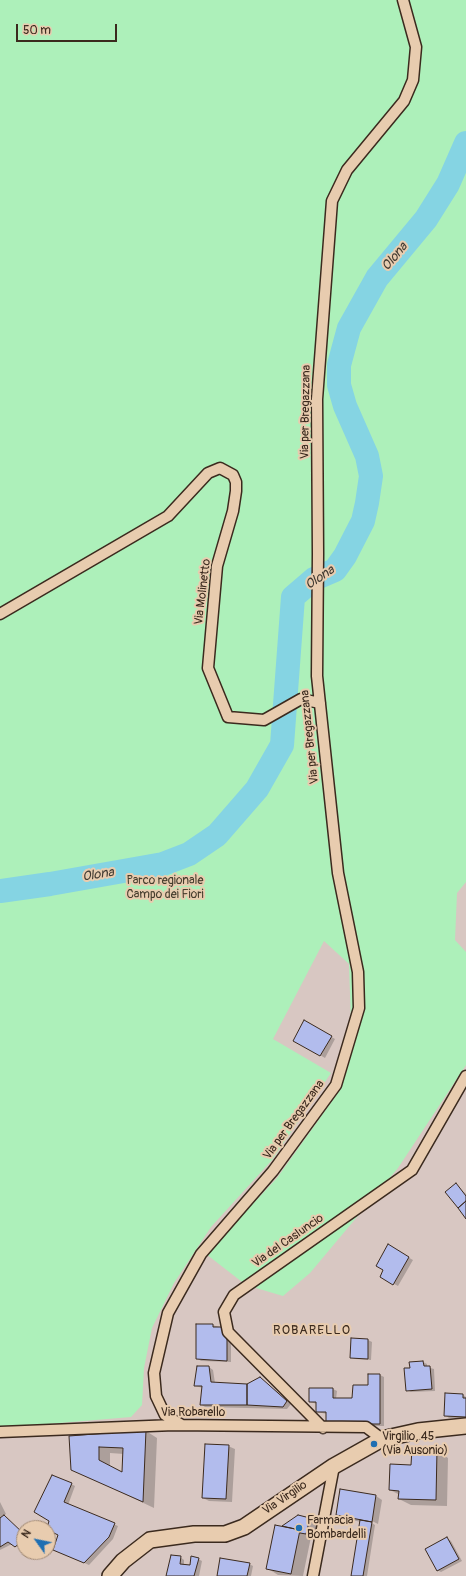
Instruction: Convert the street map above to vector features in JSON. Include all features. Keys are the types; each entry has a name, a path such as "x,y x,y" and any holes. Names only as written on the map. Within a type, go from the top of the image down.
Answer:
{"main road":[{"name":"Via Virgilio","path":"110,1576 123,1561 150,1540 194,1534 225,1534 244,1527 334,1466 382,1439 418,1431 466,1426"}],"street":[{"name":"Via per Bregazzana","path":"182,1425 165,1415 156,1396 154,1373 168,1313 201,1254 273,1171 336,1085 359,1008 358,972 338,873 316,676 318,554 317,399 332,201 347,170 404,101 413,80 416,47 403,0"},
{"name":"Via Molinetto","path":"0,614 168,516 208,473 220,468 233,475 236,482 236,491 233,511 217,566 208,668 228,717 264,720 301,699 320,702"},
{"name":"Via del Casluncio","path":"323,1428 228,1332 224,1312 234,1295 412,1170 466,1076"},
{"name":"Via Robarello","path":"0,1432 182,1425 366,1428 382,1439"},
{"path":"313,1576 334,1466"}],"green space":[{"name":"Parco regionale Campo dei Fiori","path":"0,0 466,0 466,882 457,893 455,940 466,952 466,1065 398,1168 310,1273 283,1296 246,1285 206,1254 277,1178 342,1087 351,1023 349,964 324,941 273,1039 331,1073 272,1160 211,1227 174,1283 152,1328 144,1368 142,1405 131,1417 0,1428"}],"building":[{"path":"304,1020 332,1036 320,1056 293,1041"},
{"path":"456,1183 466,1196 466,1201 458,1208 445,1192"},
{"path":"466,1201 466,1219 458,1208"},
{"path":"388,1244 409,1257 393,1285 380,1277 383,1270 376,1266"},
{"path":"196,1324 213,1324 213,1327 227,1327 227,1361 196,1359"},
{"path":"351,1338 368,1339 368,1359 350,1358"},
{"path":"423,1361 424,1366 430,1366 432,1389 406,1391 404,1368 410,1368 409,1362"},
{"path":"197,1366 209,1366 211,1382 247,1384 247,1405 200,1405 202,1386 194,1386"},
{"path":"368,1374 380,1374 380,1424 326,1424 326,1412 316,1412 316,1402 309,1402 309,1388 333,1388 333,1398 352,1398 353,1385 368,1385"},
{"path":"260,1377 287,1401 283,1407 247,1405 247,1384"},
{"path":"445,1393 463,1394 463,1398 466,1398 466,1417 444,1416"},
{"path":"146,1430 143,1502 71,1470 69,1436","holes":["99,1447 123,1448 122,1472 99,1460"]},
{"path":"205,1444 229,1445 226,1499 202,1498"},
{"path":"412,1449 437,1450 436,1500 398,1499 399,1491 389,1490 390,1464 411,1465"},
{"path":"52,1475 72,1483 64,1502 115,1523 109,1537 84,1563 56,1551 56,1541 58,1535 56,1534 56,1520 47,1520 34,1512"},
{"path":"340,1489 376,1495 372,1522 336,1515"},
{"path":"4,1515 16,1526 15,1547 8,1542 0,1547 0,1518"},
{"path":"298,1515 310,1518 306,1534 300,1533 300,1530 282,1526"},
{"path":"360,1520 372,1522 363,1576 351,1576"},
{"path":"275,1525 300,1530 291,1574 266,1569"},
{"path":"447,1537 459,1559 437,1571 425,1549"},
{"path":"171,1555 181,1556 180,1564 190,1565 191,1556 199,1558 194,1576 166,1576"},
{"path":"220,1558 250,1563 247,1576 217,1576"}],"waterway":[{"name":"Olona","path":"0,891 50,884 163,864 189,854 217,835 257,789 282,745 293,597 314,579 335,570 345,556 363,521 367,503 371,476 367,456 345,406 339,385 339,365 349,328 377,278 426,219 448,184 466,143"}],"place":[{"name":"Virgilio, 45 (Via Ausonio)","path":"374,1444"},
{"name":"Farmacia Bombardelli","path":"299,1528"}],"district":[{"name":"ROBARELLO","path":"312,1331"}]}
